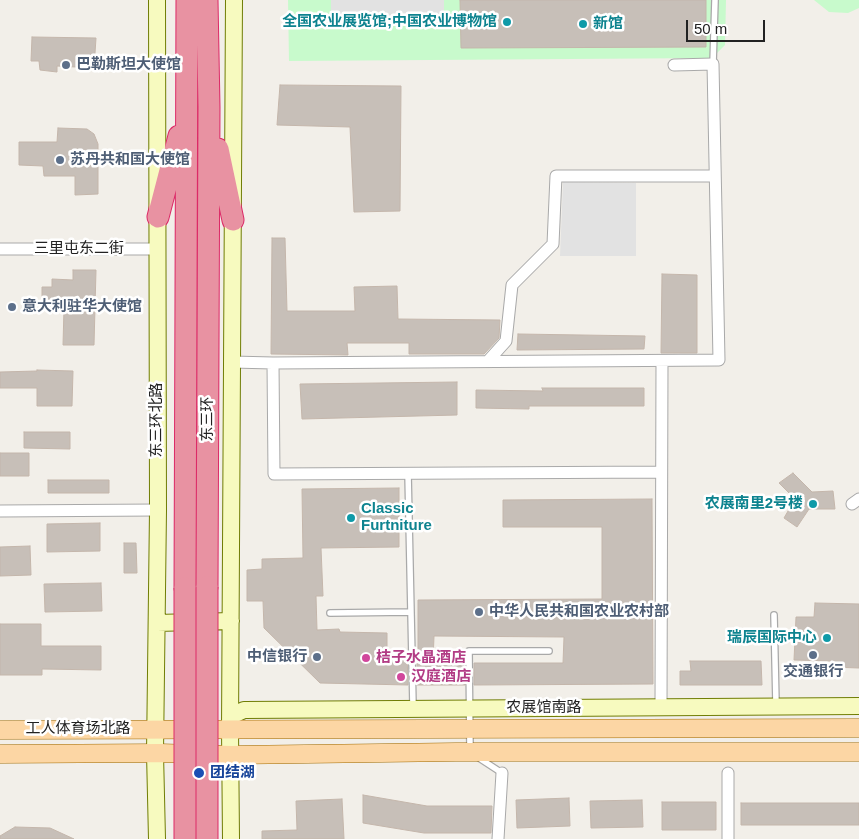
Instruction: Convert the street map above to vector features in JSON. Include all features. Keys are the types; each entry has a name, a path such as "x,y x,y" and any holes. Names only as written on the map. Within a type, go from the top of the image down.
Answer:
{"highway":[{"name":"东三环","path":"185,839 187,0"},
{"name":"东三环","path":"207,0 210,106 207,839"},
{"path":"210,106 233,220"},
{"path":"158,217 187,107"}],"main road":[{"name":"农展馆南路","path":"230,722 470,728 859,728"},
{"name":"工人体育场北路","path":"0,730 156,729 230,722"},
{"path":"230,755 470,752 859,752"},
{"name":"工人体育场北路","path":"0,754 155,753 230,755"}],"street":[{"name":"东三环北路","path":"156,839 155,753 158,510 157,0"},
{"path":"231,839 234,0"},
{"path":"232,362 719,360 713,64 674,65"},
{"path":"488,361 506,341 512,285 553,244 556,176 714,176"},
{"name":"三里屯东二街","path":"0,249 157,249"},
{"path":"661,707 662,361"},
{"path":"273,362 274,474 661,472"},
{"path":"0,511 158,510"},
{"path":"156,623 231,621"},
{"name":"农展馆南路","path":"230,722 244,710 859,706"},
{"path":"498,839 502,773"},
{"path":"728,773 728,839"}],"lane":[{"path":"713,64 715,0"},
{"path":"408,473 413,708"},
{"path":"330,613 411,612"},
{"path":"774,615 776,706"},
{"path":"502,773 470,752 468,651 549,651"}],"green space":[{"name":"全国农业展览馆;中国农业博物馆","path":"288,0 726,0 725,45 712,58 289,61"},
{"path":"814,0 859,0 859,8 848,13 829,12"}],"shaded area":[{"path":"331,0 444,0 444,17 331,18"},
{"path":"563,182 636,183 636,256 560,256"}],"building":[{"name":"新馆","path":"460,0 706,0 706,47 461,48"},
{"path":"32,37 96,38 94,68 57,66 57,72 40,70 39,61 31,61"},
{"path":"280,85 401,86 400,211 354,212 350,127 277,125"},
{"path":"58,128 87,129 94,134 98,144 98,194 75,195 75,176 44,176 43,166 19,165 19,142 57,142"},
{"path":"272,238 285,238 287,311 355,311 354,287 397,286 398,319 500,320 499,338 484,354 409,354 409,343 347,343 348,355 271,354"},
{"path":"73,270 96,270 94,345 63,345 64,308 42,307 42,287 52,287 52,279 73,280"},
{"path":"662,274 697,275 697,353 661,353"},
{"path":"518,334 645,336 644,349 517,350"},
{"path":"73,371 72,406 37,406 37,388 0,388 0,372"},
{"path":"457,382 457,415 302,419 300,384"},
{"path":"542,388 644,388 644,406 529,406 529,409 476,408 476,390 543,391"},
{"path":"24,432 70,432 70,449 24,448"},
{"path":"0,453 29,453 29,476 0,476"},
{"name":"农展南里2号楼","path":"793,473 812,492 833,491 835,509 809,509 797,527 784,518 795,499 779,483"},
{"path":"48,480 109,480 109,493 48,493"},
{"path":"399,488 399,547 321,548 323,596 316,596 317,630 339,629 340,632 387,633 387,652 407,652 408,685 320,683 264,628 263,601 247,601 247,570 262,569 262,559 303,558 302,489"},
{"path":"652,499 653,684 474,685 474,663 563,663 564,637 434,636 433,662 464,663 465,685 417,685 418,600 602,599 602,527 503,527 503,500"},
{"path":"100,523 100,551 47,552 47,524"},
{"path":"124,543 136,543 137,573 124,573"},
{"path":"30,546 31,575 0,576 0,547"},
{"path":"101,583 102,611 45,612 44,584"},
{"name":"瑞辰国际中心","path":"815,603 859,604 859,668 831,667 831,661 794,660 796,617 814,617"},
{"path":"0,624 41,624 41,646 101,646 101,670 42,669 42,675 0,675"},
{"path":"690,661 761,661 762,685 680,685 680,671 691,671"},
{"path":"363,795 427,806 492,806 491,833 424,833 363,823"},
{"path":"569,798 570,826 517,828 516,800"},
{"path":"342,799 344,839 262,839 262,831 297,830 296,801"},
{"path":"642,800 643,827 591,828 590,801"},
{"path":"662,802 716,802 716,830 662,830"},
{"path":"741,803 859,803 859,825 741,825"},
{"path":"15,827 50,828 74,839 0,839 0,836"}],"place":[{"name":"全国农业展览馆;中国农业博物馆","path":"507,22"},
{"name":"新馆","path":"583,24"},
{"name":"巴勒斯坦大使馆","path":"66,65"},
{"name":"苏丹共和国大使馆","path":"60,160"},
{"name":"意大利驻华大使馆","path":"12,307"},
{"name":"农展南里2号楼","path":"813,504"},
{"name":"Classic Furtniture","path":"351,518"},
{"name":"中华人民共和国农业农村部","path":"479,612"},
{"name":"瑞辰国际中心","path":"827,638"},
{"name":"交通银行","path":"813,655"},
{"name":"中信银行","path":"317,657"},
{"name":"桔子水晶酒店","path":"366,658"},
{"name":"汉庭酒店","path":"401,677"},
{"name":"团结湖","path":"199,773"}]}
